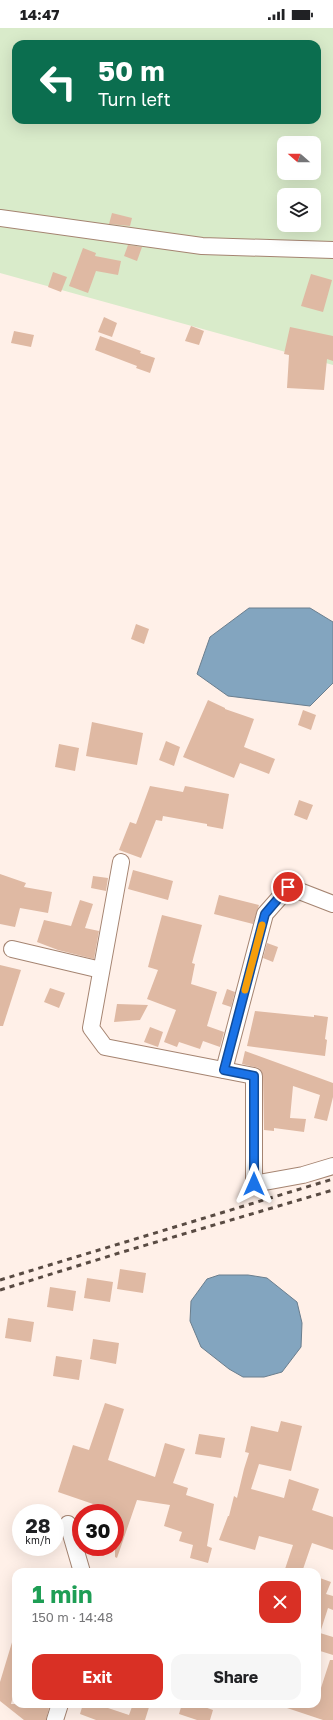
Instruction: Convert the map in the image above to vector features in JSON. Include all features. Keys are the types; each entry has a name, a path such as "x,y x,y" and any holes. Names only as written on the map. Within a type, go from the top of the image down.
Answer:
{"street":[{"path":"0,218 202,246 333,250"},
{"path":"121,862 91,1028 105,1047 254,1076 254,1184 303,1175 333,1166"},
{"path":"224,1070 265,914 288,887 333,904"},
{"path":"12,949 101,970"},
{"path":"68,1524 81,1568"},
{"path":"55,1720 59,1708"}],"green space":[{"path":"0,28 333,28 333,365 0,273"}],"water":[{"path":"249,608 310,608 333,622 333,683 310,706 228,696 197,674 210,637"},
{"path":"219,1275 248,1275 267,1278 297,1302 302,1323 301,1347 282,1372 264,1377 243,1377 229,1369 201,1347 190,1321 191,1301 207,1279"}],"building":[{"path":"112,213 132,218 130,226 109,224"},
{"path":"128,245 142,247 137,261 124,256"},
{"path":"83,248 96,253 95,256 121,261 118,275 96,271 88,293 69,286"},
{"path":"53,272 67,277 61,292 48,287"},
{"path":"311,274 332,280 323,312 301,306"},
{"path":"104,317 117,323 112,337 98,332"},
{"path":"191,326 204,331 199,345 185,341"},
{"path":"290,327 333,336 333,361 327,359 324,390 287,388 289,355 284,354"},
{"path":"14,331 34,335 31,347 11,343"},
{"path":"100,336 141,351 140,353 155,358 150,373 136,368 137,366 95,350"},
{"path":"136,624 149,629 144,644 131,639"},
{"path":"208,700 225,709 254,719 244,747 275,759 269,774 240,763 234,778 183,757"},
{"path":"303,710 316,715 311,730 298,725"},
{"path":"92,722 143,733 137,765 86,756"},
{"path":"166,741 180,747 174,766 159,760"},
{"path":"59,744 79,748 75,771 55,767"},
{"path":"150,786 183,792 185,786 229,794 223,829 207,826 207,824 163,816 162,821 156,820 141,858 119,850 130,822 136,824"},
{"path":"299,800 313,805 307,820 294,815"},
{"path":"133,870 173,881 168,900 128,889"},
{"path":"0,874 26,883 24,887 52,892 48,913 20,908 15,927 0,924"},
{"path":"93,876 108,878 106,891 91,888"},
{"path":"219,895 259,905 253,924 214,914"},
{"path":"80,900 93,904 85,928 99,931 94,959 58,950 37,942 44,920 71,926"},
{"path":"162,915 202,925 192,963 195,964 191,984 217,992 207,1026 224,1032 220,1047 203,1041 200,1049 179,1042 177,1047 164,1042 176,1010 147,999 158,970 148,967"},
{"path":"267,943 278,947 273,962 263,958"},
{"path":"0,965 21,970 3,1026 0,1026"},
{"path":"50,988 65,993 59,1008 44,1002"},
{"path":"227,989 235,992 231,1007 222,1004"},
{"path":"117,1004 148,1005 140,1020 114,1022"},
{"path":"255,1011 328,1017 325,1039 327,1040 325,1056 247,1046"},
{"path":"150,1027 163,1032 158,1047 144,1042"},
{"path":"245,1051 333,1083 333,1097 327,1121 314,1118 320,1095 293,1086 290,1118 306,1119 304,1132 274,1128 274,1131 264,1130 263,1076 259,1068 242,1064"},
{"path":"120,1269 146,1273 143,1293 117,1289"},
{"path":"87,1278 113,1282 110,1302 84,1298"},
{"path":"50,1287 76,1291 73,1311 47,1307"},
{"path":"8,1318 34,1322 31,1342 5,1338"},
{"path":"93,1339 119,1343 116,1364 90,1359"},
{"path":"56,1356 82,1360 79,1380 53,1376"},
{"path":"105,1403 124,1409 108,1460 155,1477 165,1443 185,1449 173,1483 188,1488 186,1495 214,1504 207,1546 212,1548 208,1563 190,1558 193,1545 179,1541 182,1532 164,1526 170,1505 137,1500 124,1538 124,1504 93,1504 58,1492 73,1445 89,1450"},
{"path":"281,1421 302,1426 291,1471 259,1464 251,1489 284,1498 289,1479 319,1489 312,1510 333,1517 333,1550 312,1543 303,1568 285,1568 293,1545 259,1536 255,1550 219,1540 229,1516 234,1496 237,1498 249,1453 245,1452 251,1426 278,1432"},
{"path":"199,1434 225,1438 221,1458 195,1454"},
{"path":"321,1578 331,1582 326,1594 333,1596 333,1610 328,1608 321,1630"},
{"path":"321,1633 333,1637 333,1655 321,1651"},
{"path":"12,1642 12,1708 49,1708 46,1720 24,1720 0,1701 0,1682"},
{"path":"330,1660 333,1660 333,1720 323,1720 287,1708 321,1708 321,1688"},
{"path":"82,1708 108,1708 129,1715 132,1708 149,1708 145,1720 96,1720 80,1714"},
{"path":"181,1708 207,1708 213,1710 210,1720 197,1720 179,1714"}],"railway":[{"path":"0,1280 333,1179"},
{"path":"0,1290 119,1253 333,1190"}],"slow traffic":[{"path":"245,990 262,925"}],"route":[{"path":"254,1184 254,1076 224,1070 265,914 288,887"}]}
